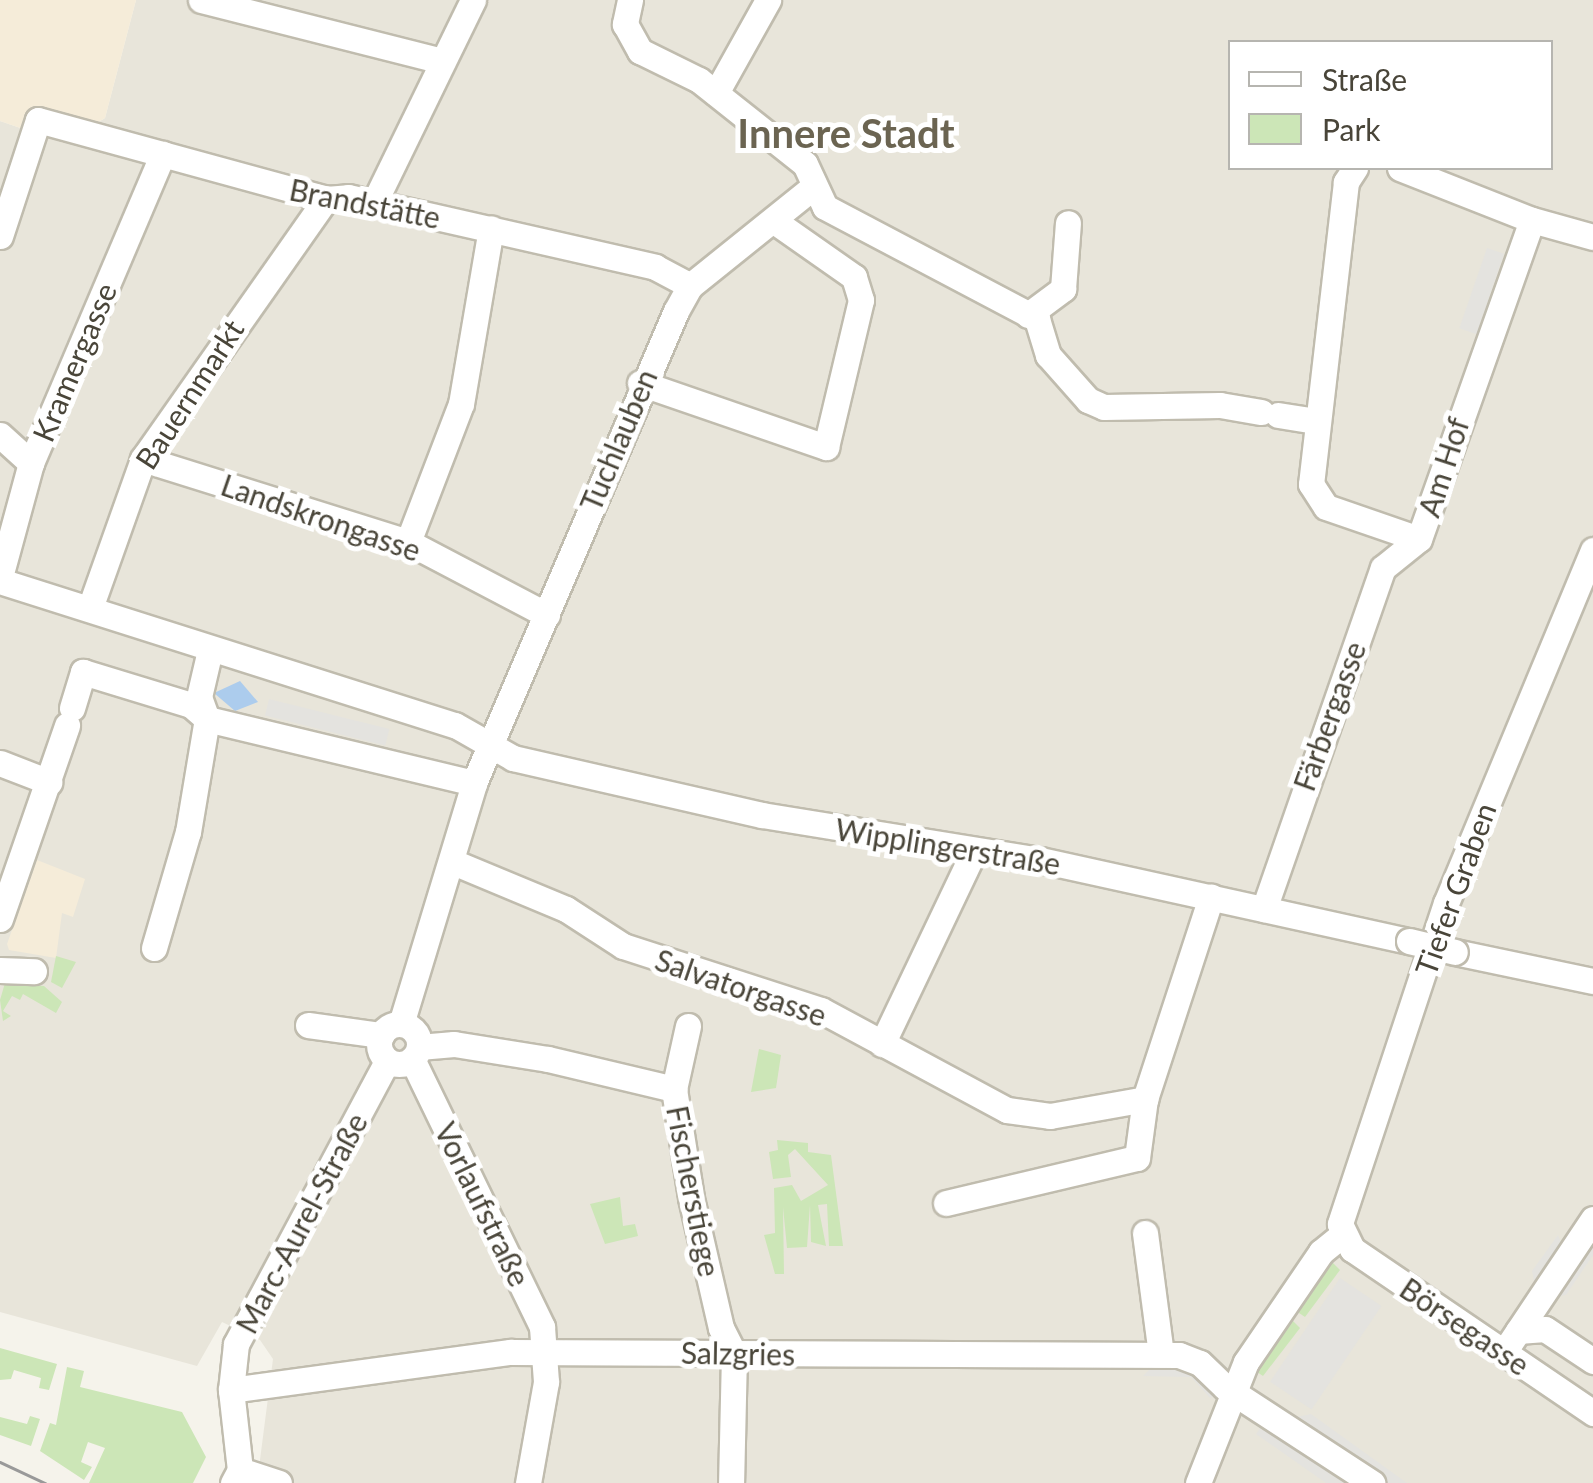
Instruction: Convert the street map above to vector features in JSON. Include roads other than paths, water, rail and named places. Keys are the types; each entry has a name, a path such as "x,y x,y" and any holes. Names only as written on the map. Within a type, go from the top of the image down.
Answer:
{"street":[{"path":"200,0 442,61"},
{"path":"374,203 473,0"},
{"path":"630,0 625,24 640,51 716,94 805,164 813,187 836,214 1037,320 1058,370 1088,400 1104,407 1220,405 1316,420"},
{"path":"716,94 768,0"},
{"name":"Brandstätte","path":"0,236 38,120 326,199 374,203 655,267 690,286"},
{"name":"Kramergasse","path":"0,579 31,463 163,154"},
{"name":"Am Hof","path":"1354,170 1346,182 1316,420 1313,496 1339,512 1420,539 1532,220"},
{"path":"1405,170 1532,220 1593,236"},
{"name":"Tuchlauben","path":"492,742 640,383 690,286 813,187"},
{"name":"Bauernmarkt","path":"90,608 143,460 221,340 326,199"},
{"path":"640,383 826,447 862,300 854,277 774,221"},
{"path":"1028,314 1063,289 1068,224"},
{"path":"408,542 461,404 491,229"},
{"path":"0,435 31,463"},
{"name":"Landskrongasse","path":"143,460 408,542 547,615"},
{"name":"Färbergasse","path":"1264,909 1383,568 1420,539"},
{"name":"Tiefer Graben","path":"1342,1235 1342,1212 1446,903 1593,550"},
{"name":"Wipplingerstraße","path":"0,579 210,650 455,725 492,742 513,758 762,815 973,853 1040,860 1593,981"},
{"path":"154,948 188,832 207,720 199,697 210,650"},
{"path":"0,919 83,672 191,705 207,720 474,783"},
{"path":"492,742 474,783 453,862 391,1029 379,1048 406,1056 454,1044 548,1059 674,1089"},
{"path":"0,763 48,782"},
{"path":"882,1044 973,853"},
{"name":"Salvatorgasse","path":"453,862 566,910 623,946 821,1010 1020,1114 1050,1116 1145,1099"},
{"path":"946,1203 1137,1158 1145,1099 1211,897"},
{"path":"0,970 34,971"},
{"path":"308,1025 416,1034 406,1056"},
{"name":"Fischerstiege","path":"688,1026 674,1089 692,1198 721,1328 734,1354"},
{"name":"Vorlaufstraße","path":"406,1056 542,1327 546,1382 528,1483"},
{"name":"Marc-Aurel-Straße","path":"237,1477 230,1390 236,1344 406,1056"},
{"path":"1511,1341 1593,1219"},
{"path":"1145,1233 1161,1354"},
{"path":"1198,1483 1246,1362 1312,1264 1342,1235"},
{"name":"Börsegasse","path":"1342,1235 1358,1254 1511,1341 1593,1414"},
{"name":"Börsegasse","path":"1511,1341 1545,1329 1593,1361"},
{"name":"Salzgries","path":"230,1390 545,1352 1161,1354 1192,1358 1235,1392 1372,1483"},
{"path":"732,1483 734,1354"},
{"path":"237,1477 279,1483"}],"water":[{"path":"240,681 258,702 235,711 214,693"}],"tram line":[{"path":"0,1462 45,1483"}],"district":[{"name":"Innere Stadt","path":"846,133"}]}
